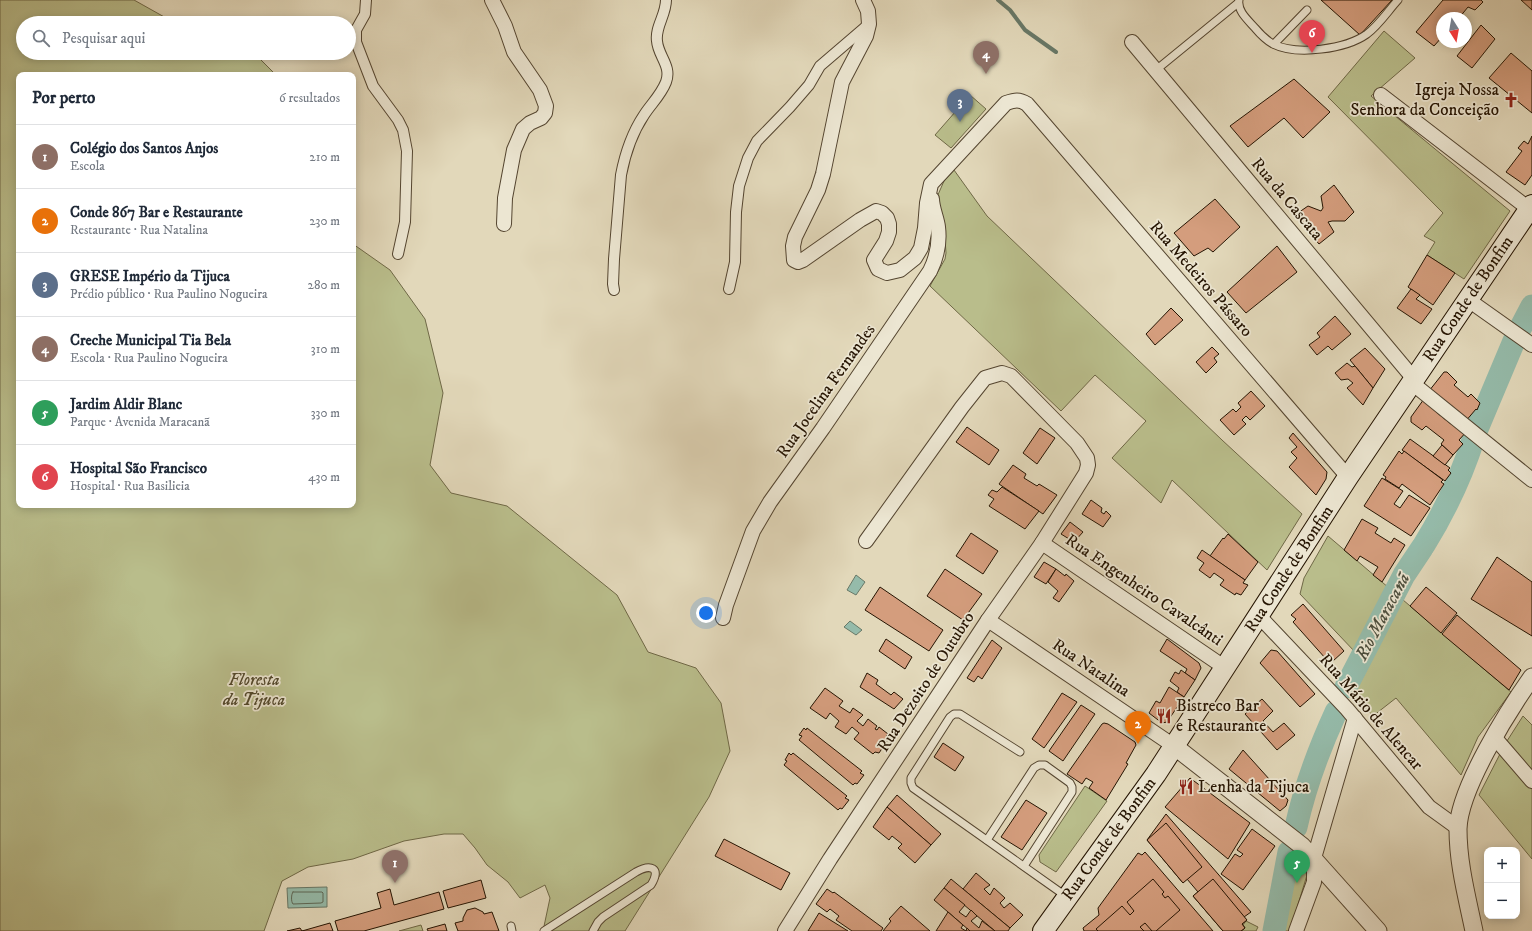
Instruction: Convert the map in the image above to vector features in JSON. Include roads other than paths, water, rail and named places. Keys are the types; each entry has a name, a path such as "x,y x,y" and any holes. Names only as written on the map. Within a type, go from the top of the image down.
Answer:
{"main road":[{"name":"Rua Conde de Bonfim","path":"1043,931 1156,774 1348,477 1467,299 1531,207"}],"street":[{"path":"366,0 365,14 356,30 356,42 373,86 404,130 407,151 404,222 398,254"},
{"path":"492,0 505,26 514,52 540,90 546,106 545,113 542,118 530,123 523,129 514,150 504,198 504,224"},
{"path":"614,290 614,259 620,175 630,140 644,115 663,89 668,73 667,66 658,48 656,38 666,8 666,0"},
{"path":"863,0 868,11 869,24 866,36 842,82 823,174 818,190 796,237 793,246 794,260 798,262 803,260 860,220 876,211 882,213 887,218 890,232 874,260 876,266 882,272 887,273 900,270 915,258 921,248 931,184"},
{"path":"729,289 735,262 736,212 739,186 748,158 757,141 810,85 820,66 869,24"},
{"name":"Rua da Cascata","path":"1132,42 1413,381 1532,480"},
{"path":"1381,95 1531,207"},
{"name":"Rua Medeiros Pássaro","path":"931,184 1006,103 1015,100 1027,104 1348,477"},
{"name":"Rua Jocelina Fernandes","path":"723,618 726,605 754,531 770,502 823,428 930,271 938,246 938,227 932,202 931,184"},
{"path":"1467,299 1529,342"},
{"name":"Rua Dezoito de Outubro","path":"785,931 830,859 988,620 1042,542 1086,473 1088,465 1087,458 1078,443 1010,376 1002,373 989,376 985,378 962,407 866,541"},
{"name":"Rua Engenheiro Cavalcânti","path":"1042,542 1224,667"},
{"name":"Rua Mário de Alencar","path":"1259,616 1351,713 1429,807 1458,828"},
{"name":"Rua Natalina","path":"988,620 1174,746"},
{"path":"1474,931 1460,865 1458,828 1462,805 1477,770 1518,696 1532,677"},
{"path":"1296,931 1314,882 1308,852 1351,713"},
{"path":"1495,738 1532,780"},
{"path":"1174,746 1308,852 1378,931"}],"lane":[{"path":"1156,70 1238,1 1242,13 1249,22 1261,35 1274,44 1292,49 1316,50 1329,49 1358,40 1368,33 1398,0"},
{"path":"1274,44 1307,10"},
{"path":"1020,752 960,714 954,714 950,717 911,778 911,783 913,788 1067,897"},
{"path":"987,840 1034,768 1039,765 1045,765 1070,782 1072,792 1024,866"},
{"path":"544,931 644,867 654,870 656,874 655,880 651,885 603,917 592,931"}],"water":[{"path":"856,575 865,582 856,595 847,590"},
{"path":"850,621 862,630 856,635 844,627"},
{"path":"327,887 327,907 288,908 287,888"}],"waterway":[{"path":"998,0 1010,10 1025,30 1056,52"},
{"name":"Rio Maracanã","path":"1521,327 1532,306"},
{"name":"Rio Maracanã","path":"1477,429 1514,341"},
{"name":"Rio Maracanã","path":"1424,545 1452,492 1474,437"},
{"name":"Rio Maracanã","path":"1346,687 1404,575 1422,548"},
{"name":"Rio Maracanã","path":"1296,827 1313,768 1336,712"},
{"name":"Rio Maracanã","path":"1274,931 1289,852"}],"place":[{"name":"Hospital São Francisco","path":"1312,53"},
{"name":"Creche Municipal Tia Bela","path":"986,74"},
{"name":"Igreja Nossa Senhora da Conceição","path":"1511,100"},
{"name":"GRESE Império da Tijuca","path":"960,122"},
{"name":"Bistreco Bar e Restaurante","path":"1164,716"},
{"name":"Conde 867 Bar e Restaurante","path":"1138,744"},
{"name":"Lenha da Tijuca","path":"1186,787"},
{"name":"Colégio dos Santos Anjos","path":"395,883"},
{"name":"Jardim Aldir Blanc","path":"1297,883"}],"park label":[{"name":"Floresta da Tijuca","path":"254,690"}]}
